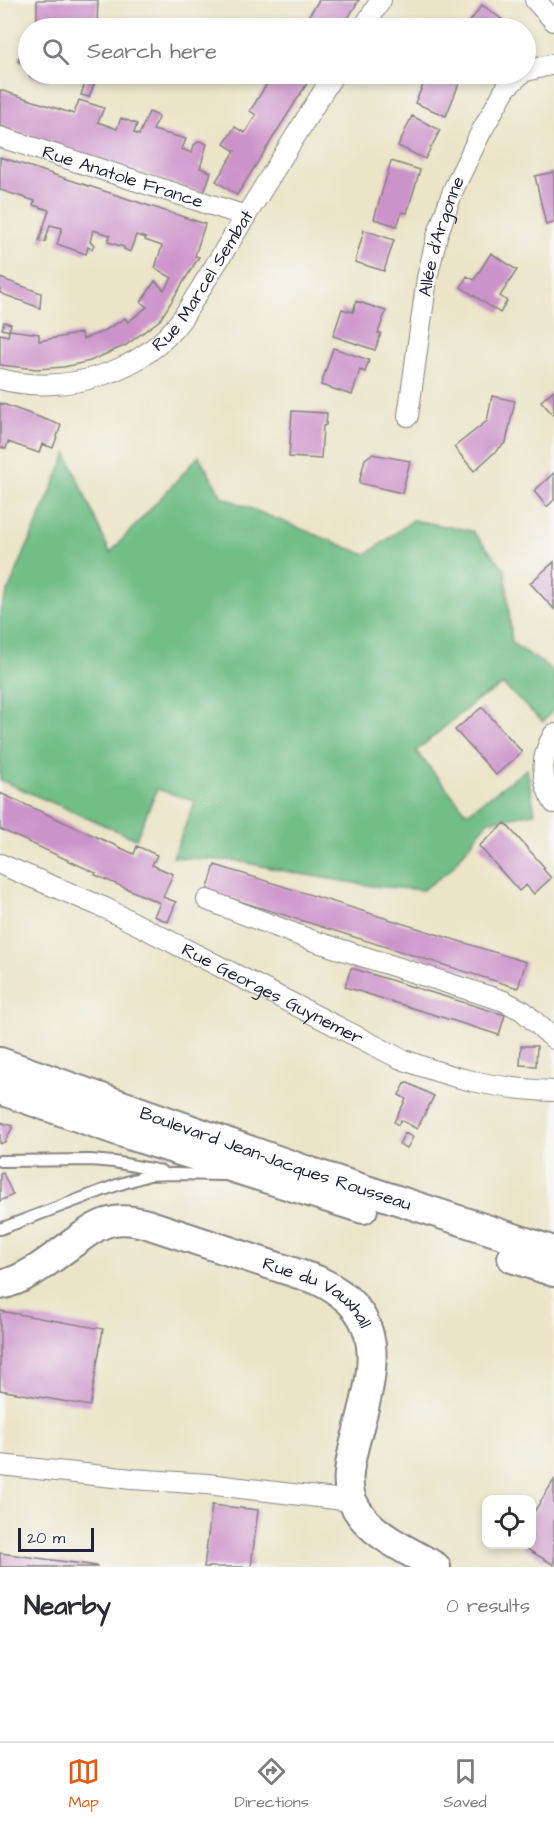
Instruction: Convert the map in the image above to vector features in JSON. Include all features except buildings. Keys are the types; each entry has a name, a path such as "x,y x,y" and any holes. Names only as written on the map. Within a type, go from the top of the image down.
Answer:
{"main road":[{"name":"Boulevard Jean-Jacques Rousseau","path":"0,1062 286,1163 554,1251"},
{"name":"Boulevard Jean-Jacques Rousseau","path":"0,1090 132,1136 554,1272"},
{"name":"Rue du Vauxhall","path":"0,1285 23,1277 94,1228 113,1221 124,1220 157,1227 317,1280 339,1291 354,1305 364,1322 372,1346 373,1358 370,1384 350,1463 348,1485 352,1501"},
{"path":"352,1501 370,1525 436,1567"}],"street":[{"path":"369,18 381,0"},
{"path":"535,0 554,21"},
{"path":"536,68 554,64"},
{"name":"Rue Marcel Sembat","path":"0,380 55,386 95,377 135,360 157,345 175,327 328,84"},
{"name":"Allée d'Argonne","path":"408,416 427,278 437,236 454,188 481,132 510,84"},
{"name":"Rue Anatole France","path":"0,137 246,216"},
{"path":"554,734 543,760 544,780 554,803"},
{"name":"Rue Georges Guynemer","path":"0,864 105,908 386,1052 475,1083 554,1091"},
{"path":"207,900 311,940 504,1001 523,1011 554,1039"},
{"path":"0,1465 216,1485 352,1501"}],"lane":[{"path":"0,1161 90,1160 141,1166 173,1173"},
{"path":"0,1229 149,1175 173,1173 261,1177"}],"green space":[{"path":"67,454 110,553 199,456 222,497 366,555 413,520 472,531 505,569 512,643 554,671 554,709 543,722 503,685 477,700 416,751 467,813 527,769 535,813 488,821 451,869 423,890 373,886 237,861 173,857 195,801 157,789 136,839 0,780 0,610"}]}
